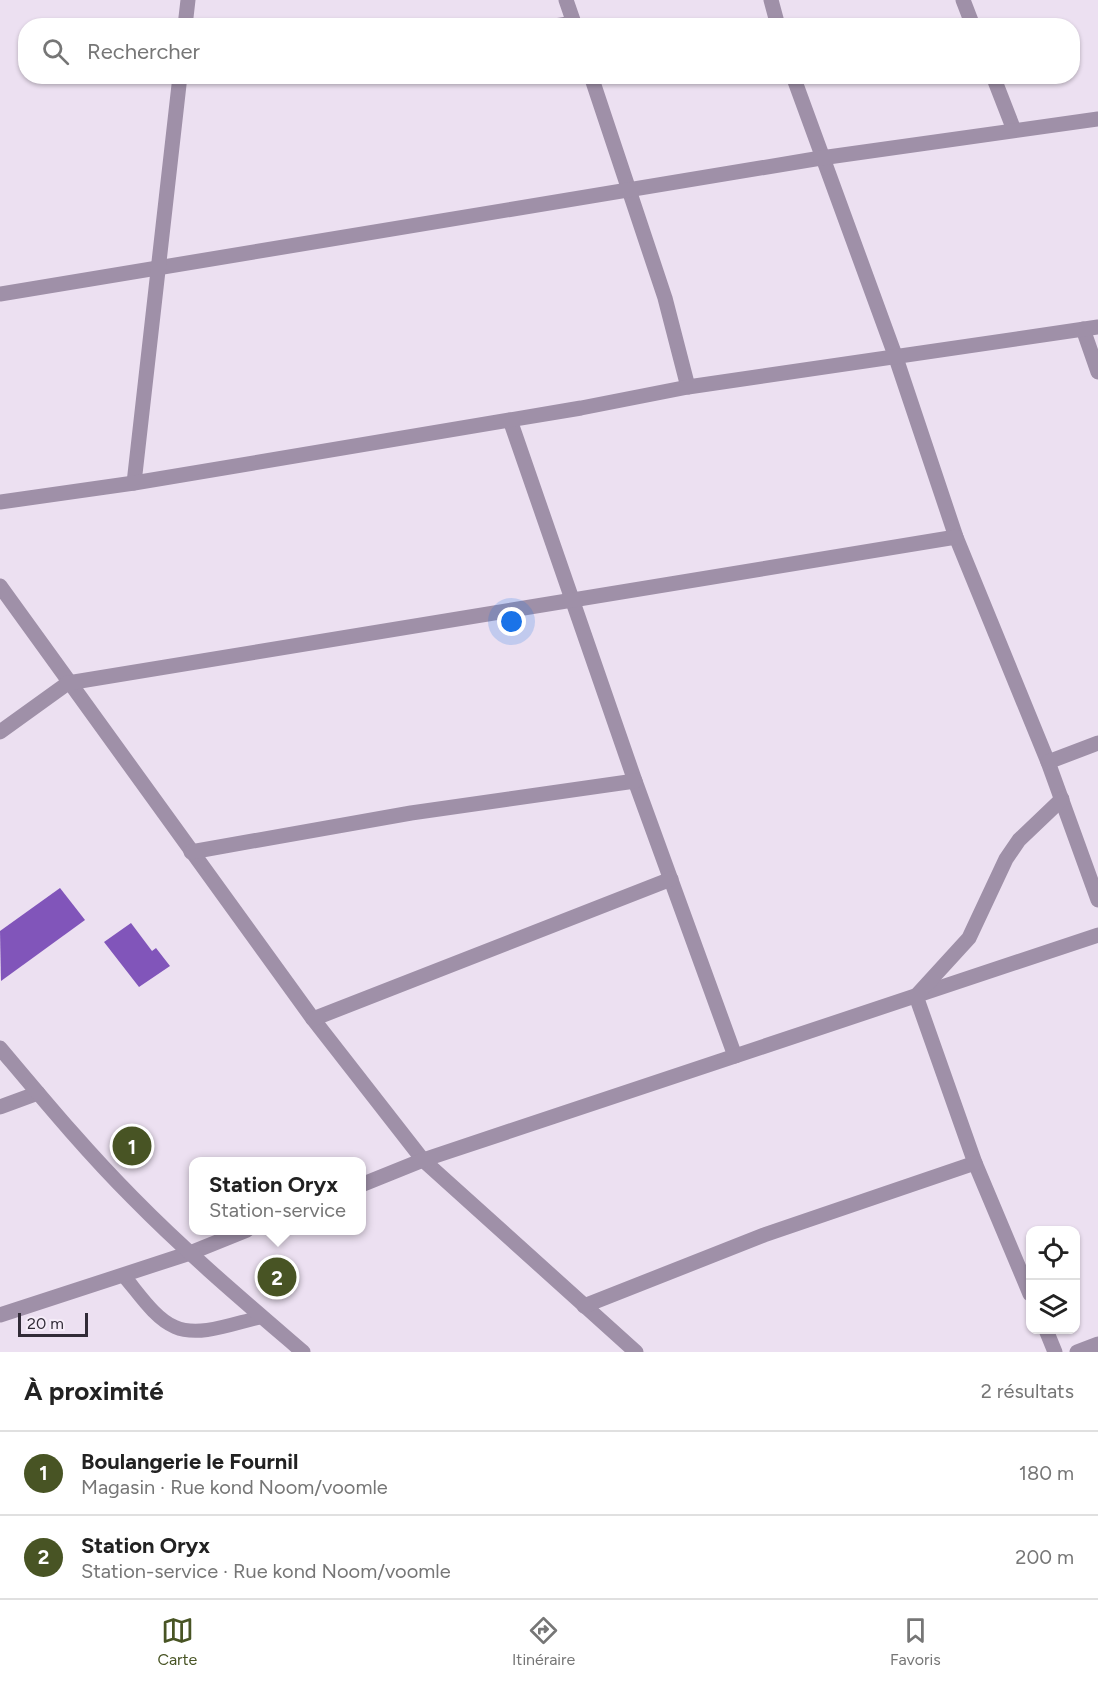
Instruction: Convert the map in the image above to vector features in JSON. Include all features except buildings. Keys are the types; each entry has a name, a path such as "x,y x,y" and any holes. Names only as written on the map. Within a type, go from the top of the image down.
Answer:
{"street":[{"path":"186,18 188,0"},
{"path":"566,0 572,18"},
{"path":"771,0 776,18"},
{"path":"963,0 970,18"},
{"path":"134,483 179,84"},
{"path":"594,84 665,298 688,387"},
{"path":"796,84 895,355 956,537 1048,762 1098,900"},
{"path":"996,84 1014,130"},
{"path":"0,294 821,158 1098,119"},
{"path":"0,502 134,483 510,420 688,387 1090,328 1098,372"},
{"path":"510,420 635,781 735,1056"},
{"path":"0,732 68,682 956,537"},
{"path":"0,586 313,1018 423,1160 636,1352"},
{"path":"1048,762 1098,743"},
{"path":"191,852 411,813 635,781"},
{"path":"916,996 969,938 1006,859 1019,840 1062,799"},
{"path":"313,1018 671,879"},
{"path":"366,1183 423,1160 1098,935"},
{"path":"916,996 975,1163 1026,1284"},
{"path":"0,1048 118,1183 190,1253 303,1352"},
{"path":"0,1107 38,1093"},
{"path":"584,1306 764,1235 975,1163"},
{"path":"0,1315 190,1253 235,1235"},
{"path":"1048,1334 1055,1352"},
{"path":"1077,1352 1098,1344"}],"lane":[{"path":"123,1275 155,1311 176,1327 200,1331 261,1317"}],"place":[{"name":"Boulangerie le Fournil","path":"132,1146"},
{"name":"Station Oryx","path":"277,1277"}]}
